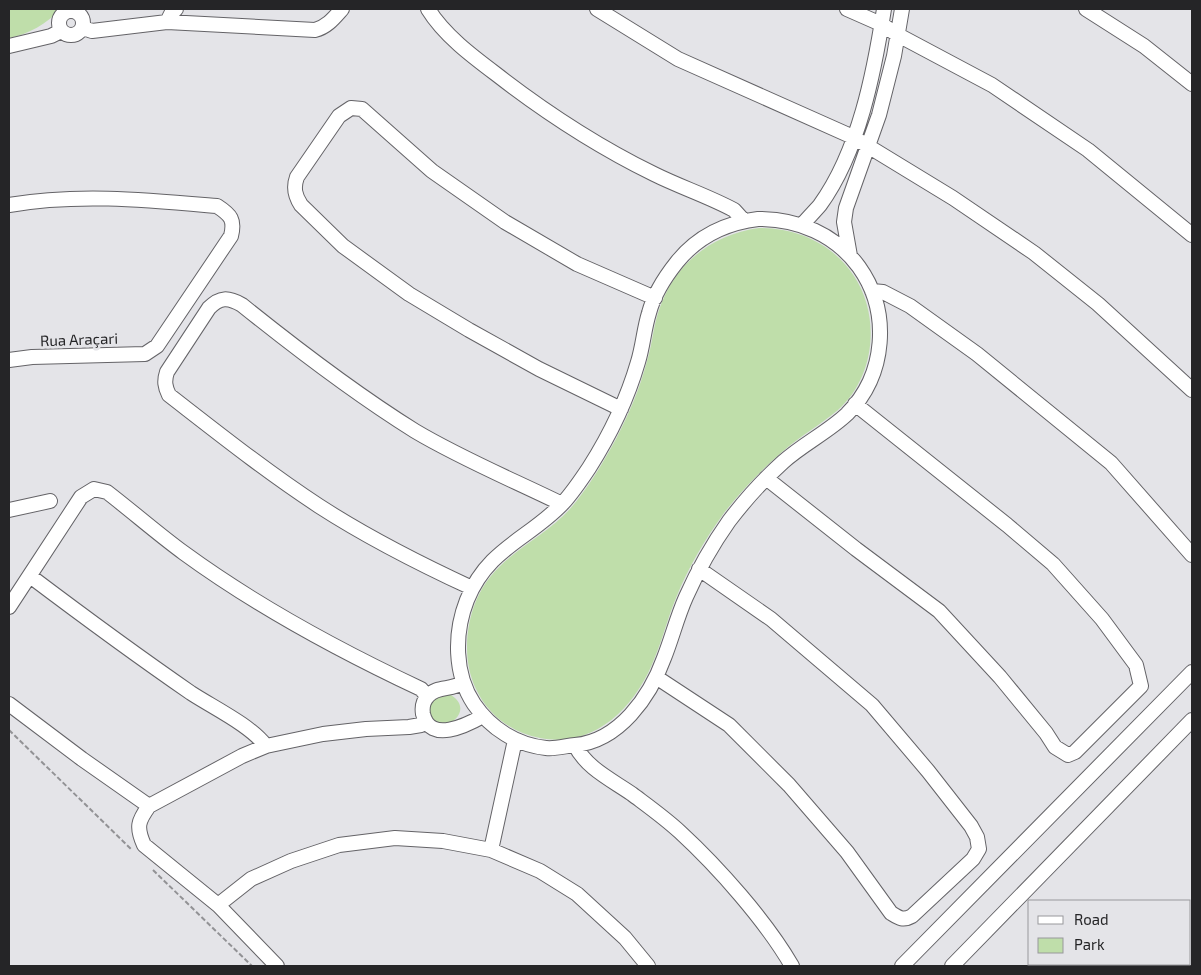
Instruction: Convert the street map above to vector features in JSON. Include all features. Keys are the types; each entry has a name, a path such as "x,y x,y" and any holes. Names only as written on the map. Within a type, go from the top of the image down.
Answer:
{"street":[{"path":"167,22 176,9"},
{"path":"77,14 92,31 167,22 315,30 328,24 342,9"},
{"path":"428,9 467,52 520,92 588,137 637,164 734,210 744,221"},
{"path":"598,9 678,58 854,137 868,148 953,198 1034,253 1098,304 1192,390"},
{"path":"847,9 882,24 898,35 992,85 1088,150 1192,235"},
{"path":"802,225 818,207 835,181 854,137 870,80 884,9"},
{"path":"850,256 844,222 846,208 868,148 887,85 902,9"},
{"path":"1086,9 1144,46 1192,84"},
{"path":"9,46 50,36 60,26 62,15 77,14"},
{"path":"60,26 64,34 73,36 77,34 77,14"},
{"path":"9,39 60,26"},
{"path":"621,409 539,369 468,330 409,294 343,246 301,205 296,198 294,183 339,116 352,108 362,109 432,171 505,222 577,264 655,298"},
{"name":"Rua Araçari","path":"9,205 36,200 119,198 217,206 226,212 232,221 231,236 157,346 150,352 145,354 32,357 9,360"},
{"path":"773,219 802,225 828,238 850,256 866,278 872,291 879,318 880,346 873,373 864,392 845,415 804,444 766,478 732,518 699,570 685,600 656,677 638,706 617,728 594,742 581,746 554,749 534,746 515,740 493,726 483,716 468,694 463,682 459,662 458,641 463,611 472,588 500,552 538,525 562,504 593,462 621,409 638,362 649,312 655,298 667,275 693,246 716,230 744,221 773,219"},
{"path":"872,291 883,292 910,306 977,354 1111,463 1192,555"},
{"path":"472,588 402,554 319,506 248,456 169,395 164,380 167,372 209,308 223,299 233,300 242,305 308,358 416,431 472,462 562,504"},
{"path":"766,478 939,611 1000,677 1055,746 1068,755 1075,752 1141,686 1136,664 1102,619 1053,564 855,404"},
{"path":"9,607 81,497 94,489 107,492 184,553 277,615 365,663 421,689 427,696"},
{"path":"9,510 50,501"},
{"path":"656,677 729,725 789,784 848,852 891,913 899,919 906,919 912,916 973,859 979,849 977,838 971,826 928,771 872,705 771,619 699,570"},
{"path":"30,576 114,640 201,700 258,736 266,746"},
{"path":"902,966 1192,672"},
{"path":"463,682 453,688 438,689 427,696 422,709 426,722 438,730 444,731 456,729 483,716"},
{"path":"9,704 74,754 148,806"},
{"path":"952,966 1192,720"},
{"path":"277,966 218,905 144,845 140,837 140,818 148,806 242,756 266,746 322,734 409,727 426,722"},
{"path":"491,850 515,740"},
{"path":"575,746 578,753 592,767 633,795 686,838 717,870 749,908 792,966"},
{"path":"218,905 251,879 291,860 339,845 395,838 443,841 491,850 540,871 577,894 625,938 648,966"}],"green space":[{"path":"9,9 61,9 37,28 9,38"},
{"path":"759,228 800,234 824,246 845,264 854,276 863,292 871,328 870,346 860,381 838,410 795,441 774,459 744,489 724,513 691,565 670,613 658,650 647,675 625,707 612,720 596,730 579,737 560,740 530,736 520,732 494,715 481,698 472,679 467,656 467,645 472,611 476,601 484,585 494,572 518,550 558,521 570,509 583,493 600,466 616,439 634,401 649,355 658,313 673,280 696,255 709,245 725,237"},
{"path":"449,694 459,702 460,712 455,720 444,726 430,720 428,704 435,696"}]}
